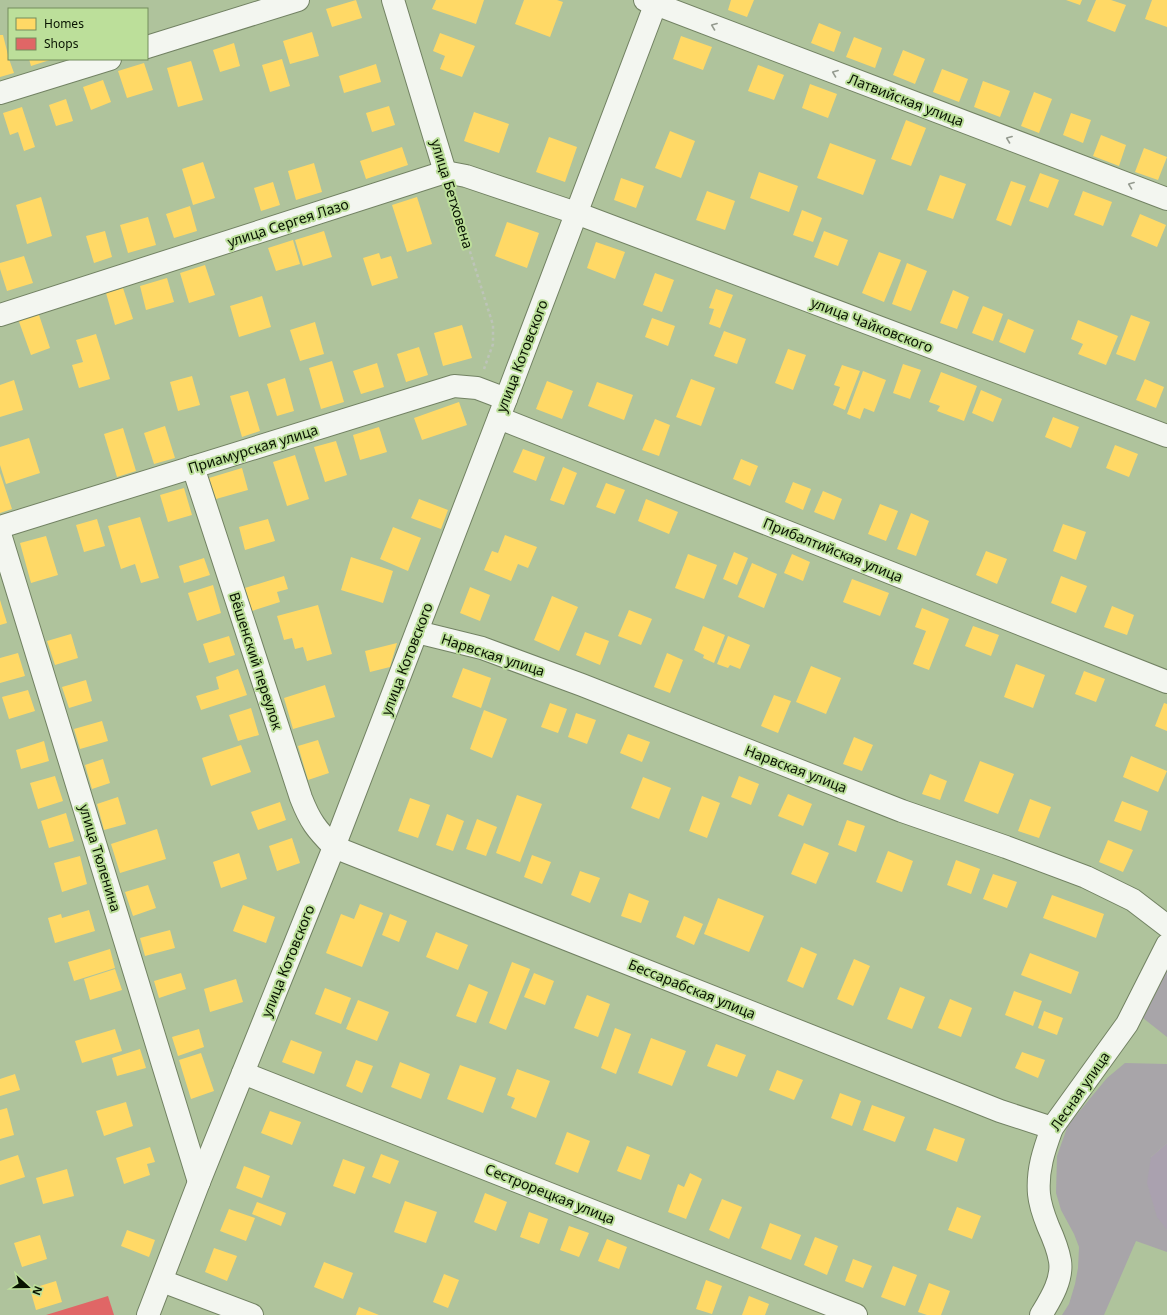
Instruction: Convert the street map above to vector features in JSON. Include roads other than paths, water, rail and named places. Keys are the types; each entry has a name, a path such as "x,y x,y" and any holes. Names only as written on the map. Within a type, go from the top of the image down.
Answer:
{"street":[{"path":"148,47 298,0"},
{"name":"улица Бетховена","path":"393,0 445,172"},
{"name":"Латвийская улица","path":"653,1 1167,199"},
{"name":"улица Котовского","path":"148,1315 199,1182 334,847 417,632 576,213 653,1"},
{"path":"0,94 107,60"},
{"name":"улица Сергея Лазо","path":"0,315 445,172 466,176 576,213"},
{"name":"улица Чайковского","path":"576,213 1167,436"},
{"name":"Приамурская улица","path":"0,527 454,386 477,388 502,409"},
{"name":"Прибалтийская улица","path":"502,409 1167,682"},
{"name":"Вёшенский переулок","path":"194,467 301,798 308,816 317,830 334,847"},
{"name":"улица Тюленина","path":"0,534 199,1182"},
{"name":"Нарвская улица","path":"417,632 482,648 589,688 902,811 1006,847 1086,877 1133,900 1167,926"},
{"name":"Бессарабская улица","path":"334,847 1000,1111 1052,1128"},
{"name":"Лесная улица","path":"1041,1315 1051,1298 1058,1280 1060,1263 1057,1247 1042,1210 1039,1194 1040,1162 1052,1128 1127,1024 1167,945"},
{"name":"Сестрорецкая улица","path":"243,1073 856,1315"},
{"path":"162,1281 252,1315"}]}
